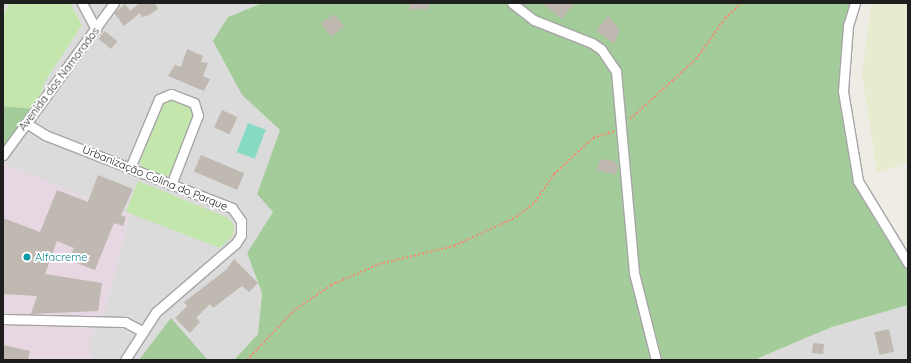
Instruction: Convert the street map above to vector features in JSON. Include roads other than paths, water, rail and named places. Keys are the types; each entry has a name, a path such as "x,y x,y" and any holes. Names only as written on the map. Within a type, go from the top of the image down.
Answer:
{"street":[{"path":"82,3 96,29"},
{"name":"Avenida dos Namorados","path":"3,154 114,3"},
{"path":"512,3 534,20 601,49 616,71 634,273 656,360"},
{"path":"855,3 848,26 843,66 850,133 862,194 908,263"},
{"path":"130,168 158,99 171,94 194,103 198,115 171,184"},
{"name":"Urbanização Colina do Parque","path":"26,123 45,135 232,208 241,221 241,235 156,312 124,360"},
{"path":"3,320 125,322 142,331"}],"place":[{"name":"Alfacreme","path":"27,257"}]}
